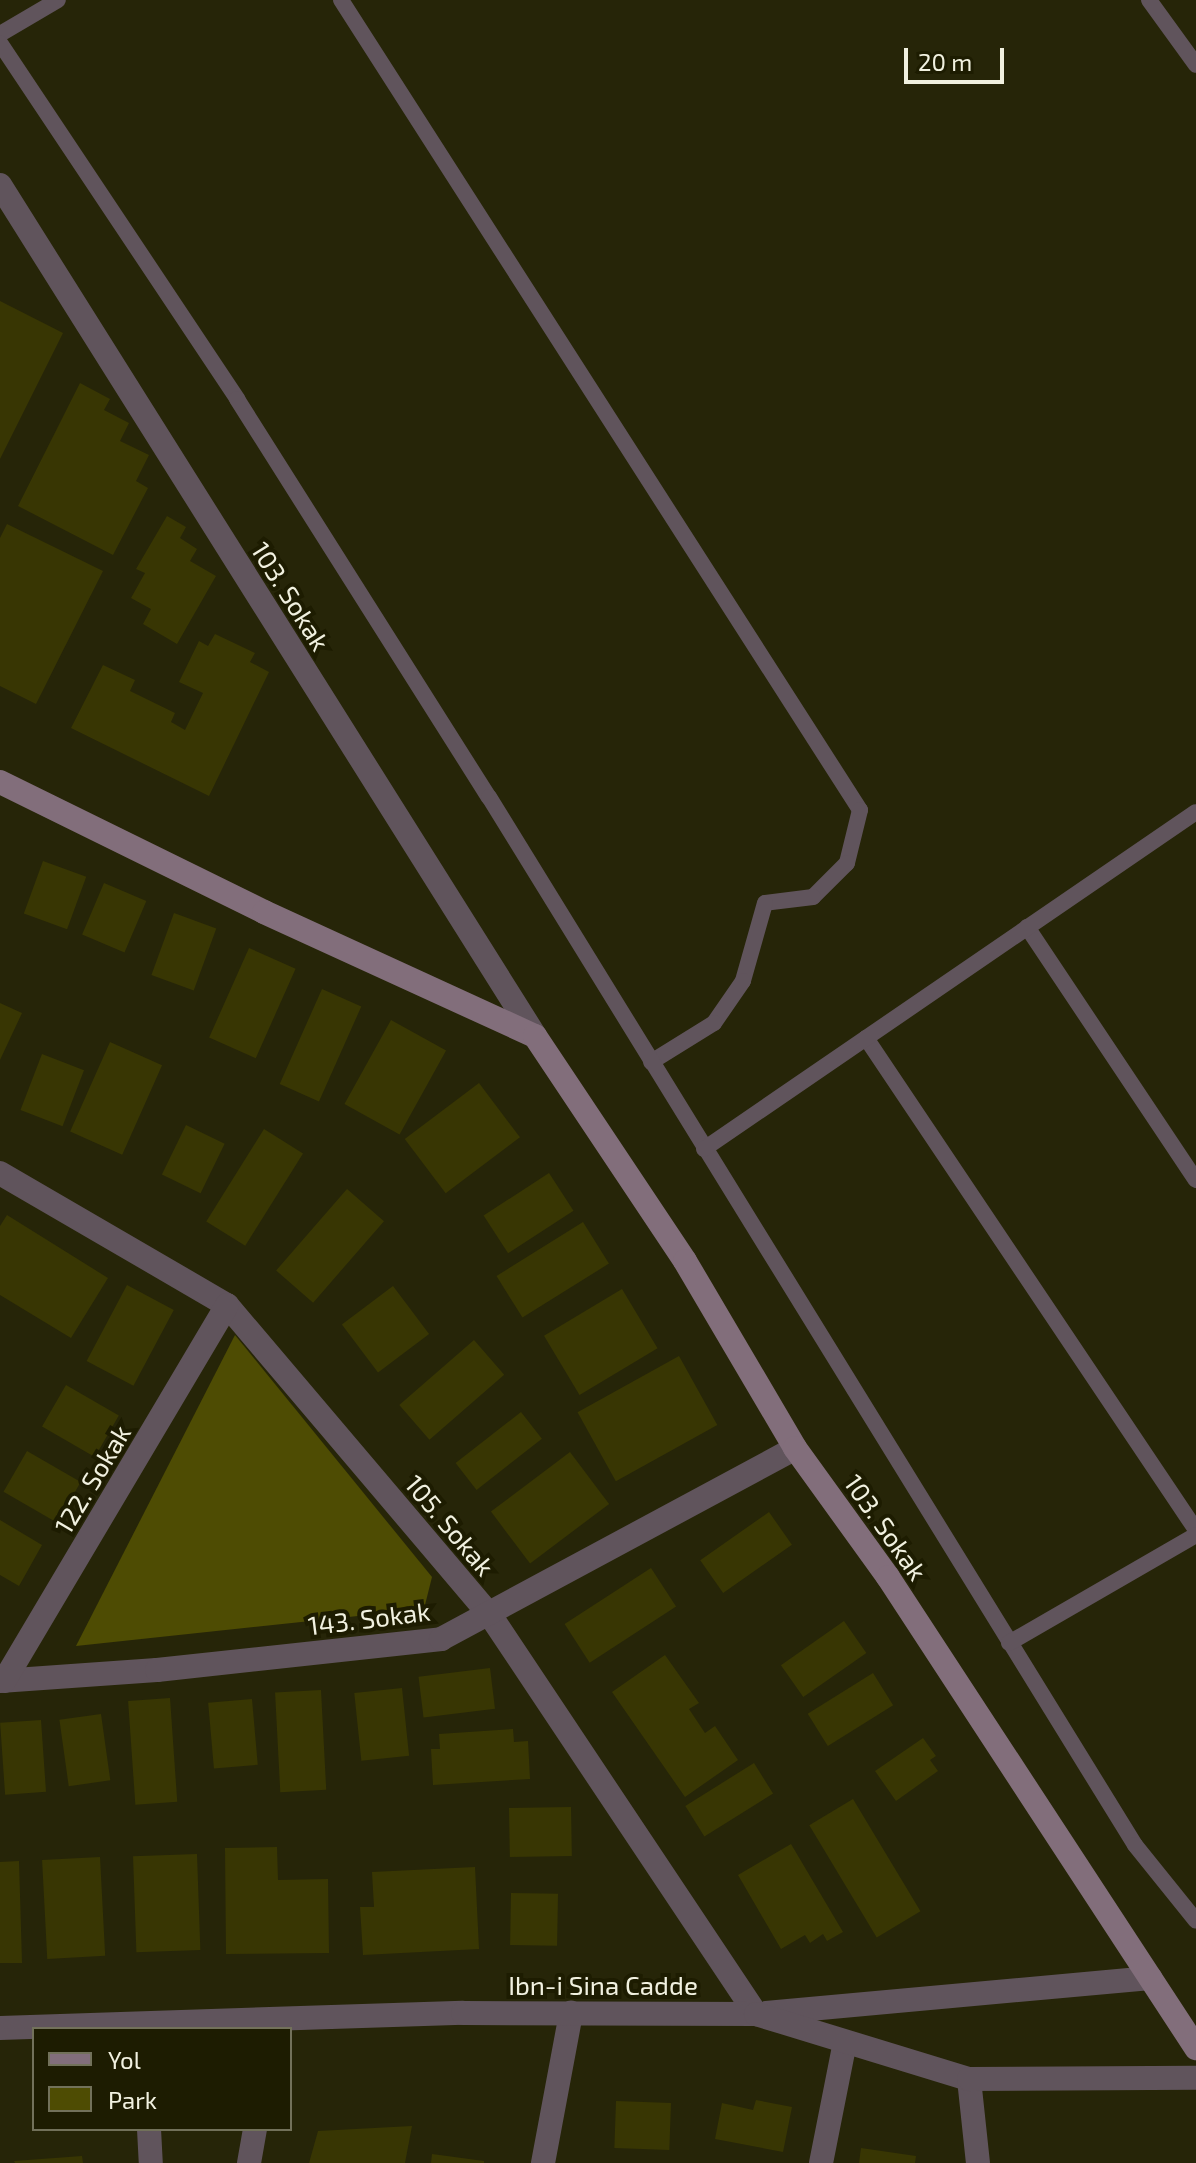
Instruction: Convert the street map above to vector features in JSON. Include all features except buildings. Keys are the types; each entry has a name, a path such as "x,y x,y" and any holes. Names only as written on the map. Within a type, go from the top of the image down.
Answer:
{"main road":[{"path":"0,782 264,912 535,1036"},
{"name":"103. Sokak","path":"535,1036 685,1261 795,1448 888,1577 1196,2048"}],"street":[{"name":"103. Sokak","path":"0,185 535,1036"},
{"name":"105. Sokak","path":"0,1173 227,1305 490,1615 756,2014"},
{"name":"122. Sokak","path":"2,1681 227,1305"},
{"name":"143. Sokak","path":"2,1681 441,1639 795,1448"},
{"path":"756,2014 1150,1978"},
{"path":"543,2163 571,2013"},
{"name":"Ibn-i Sina Cadde","path":"71,2027 274,2024 571,2013 756,2014 969,2079 1196,2078"},
{"name":"Ibn-i Sina Cadde","path":"0,2028 32,2028"},
{"path":"821,2163 845,2042"},
{"path":"969,2079 978,2163"},
{"path":"149,2131 151,2163"},
{"path":"249,2163 255,2131"}],"lane":[{"path":"0,34 58,0"},
{"path":"341,0 860,810 847,863 813,897 765,903 743,981 714,1023 651,1062"},
{"path":"1149,0 1196,65"},
{"path":"0,43 237,399 1135,1845 1196,1921"},
{"path":"704,1149 1196,812"},
{"path":"1027,927 1196,1180"},
{"path":"866,1038 1196,1533 1009,1643"}],"green space":[{"path":"235,1335 432,1577 424,1609 76,1646"}]}
